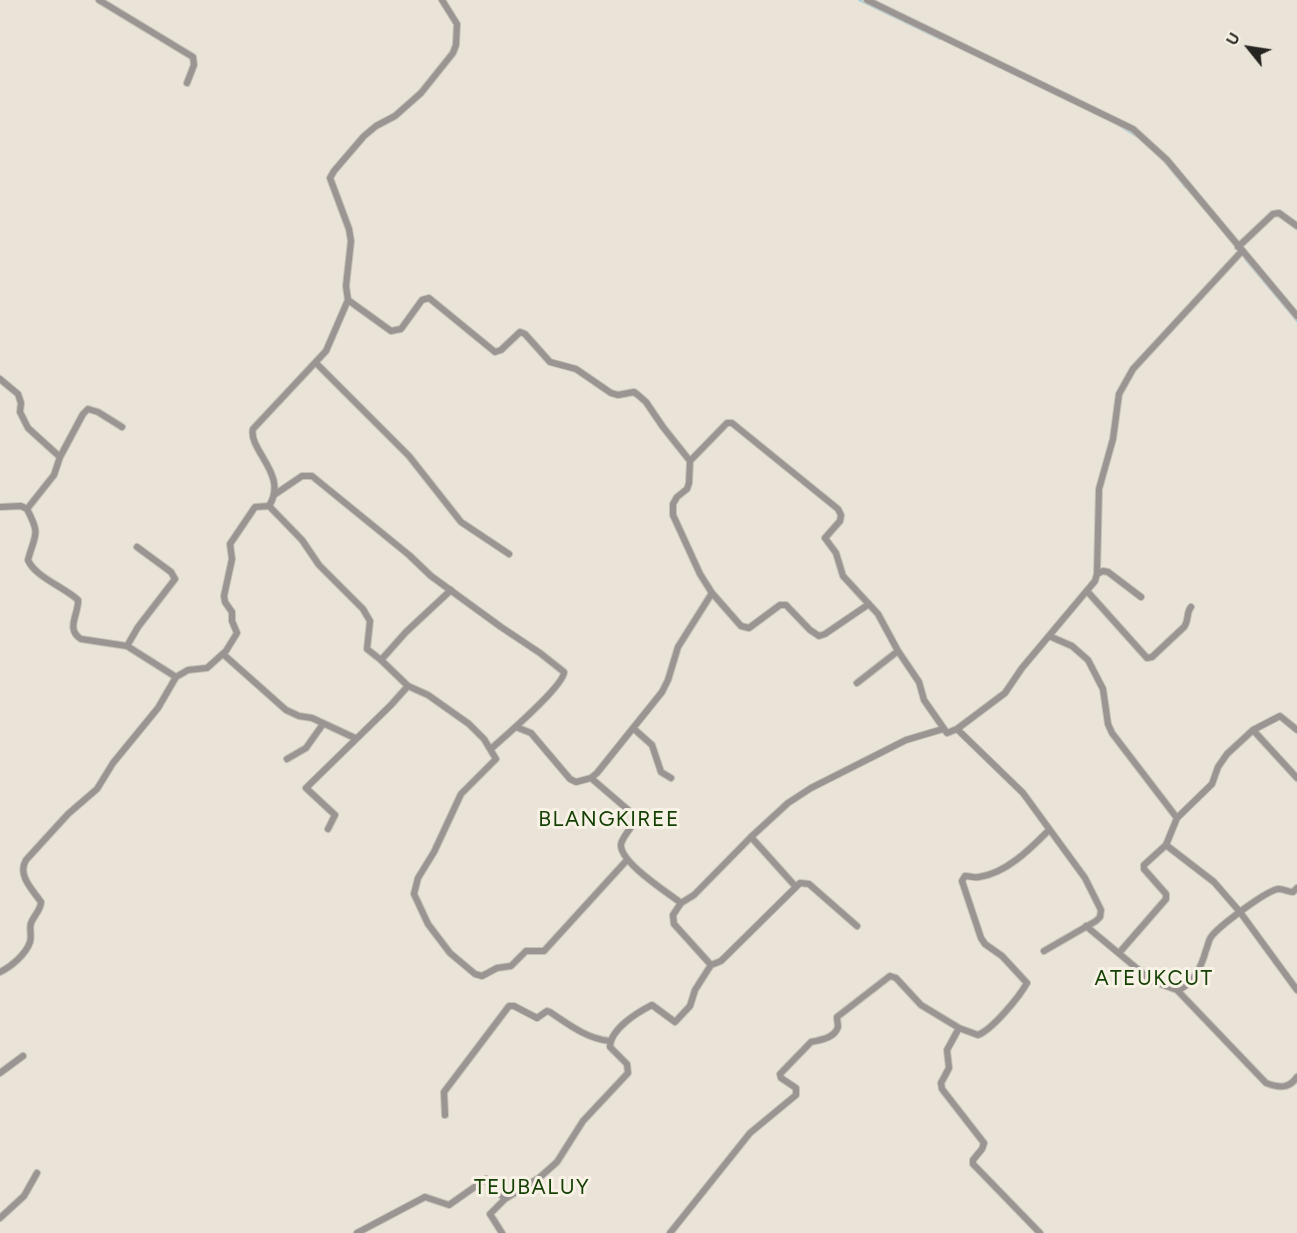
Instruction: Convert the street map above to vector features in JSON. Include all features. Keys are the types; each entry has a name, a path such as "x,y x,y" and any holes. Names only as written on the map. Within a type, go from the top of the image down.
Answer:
{"street":[{"path":"99,0 193,57 194,65 187,83"},
{"path":"269,506 273,495 271,471 253,438 253,429 316,363 332,342 348,300 346,286 350,268 351,241 349,229 330,178 364,136 376,126 395,116 421,93 453,53 456,45 457,24 442,0"},
{"path":"867,0 1133,129 1167,160 1297,316"},
{"path":"869,604 819,636 786,605 780,605 749,628 745,628 712,593 699,574 672,510 677,497 687,489 690,461 727,423 730,423 829,500 841,515 840,521 825,538 836,553 843,576 848,584 869,604 878,614 898,651 919,682 924,700 947,733 957,729 1005,693 1022,668 1095,581 1099,489 1113,439 1119,394 1126,377 1273,214 1285,215 1297,226"},
{"path":"348,300 391,331 396,331 401,329 422,300 429,298 495,352 501,350 520,332 525,334 550,362 576,369 611,393 618,395 634,392 638,395 646,402 663,428 690,461"},
{"path":"316,363 409,456 461,522 509,554"},
{"path":"0,379 18,394 21,403 20,412 28,428 60,457"},
{"path":"27,509 54,475 60,457 83,414 88,410 98,412 122,427"},
{"path":"273,495 302,476 312,476 346,501 431,576 564,672 562,680 491,749"},
{"path":"0,507 21,506 27,509 36,530 35,544 28,560 40,574 78,600 72,628 74,635 81,639 127,646 176,677"},
{"path":"0,972 12,965 27,947 30,942 31,925 41,906 23,874 22,866 97,789 113,763 151,718 176,677 188,670 207,668 223,654 237,633 232,621 232,612 224,596 232,559 230,544 255,507 269,506 302,540 319,565 363,609 370,621 366,649 408,686 428,695 468,724 491,749 496,759 461,794 434,852 418,878 414,894 428,924 450,953 468,969 482,976 497,968 511,966 526,951 544,951 627,860"},
{"path":"127,646 138,627 175,579 171,572 137,547"},
{"path":"1097,574 1103,571 1108,572 1141,597"},
{"path":"381,660 406,632 451,590"},
{"path":"1087,591 1149,658 1186,624 1191,607"},
{"path":"516,727 531,733 564,775 576,782 591,778 618,749 662,692 678,646 712,593"},
{"path":"1049,636 1072,646 1088,660 1103,689 1108,724 1112,734 1177,818"},
{"path":"857,683 898,651"},
{"path":"223,654 286,710 355,738"},
{"path":"328,829 335,815 306,788 408,686"},
{"path":"1119,953 1166,899 1166,894 1144,869 1144,866 1166,845 1177,818 1212,784 1218,767 1227,754 1253,730 1280,716 1297,730"},
{"path":"287,759 306,748 323,724"},
{"path":"633,728 652,745 661,772 671,778"},
{"path":"711,964 674,924 673,915 681,903 694,895 788,803 811,788 906,740 943,729"},
{"path":"957,729 1023,793 1085,878 1101,910 1100,917 1044,951"},
{"path":"1253,730 1297,778"},
{"path":"591,778 634,815 636,820 621,846 624,856 634,868 681,903"},
{"path":"670,1233 750,1133 796,1095 796,1088 781,1078 780,1074 811,1042 822,1041 836,1029 837,1017 890,976 896,978 930,1012 959,1028 978,1035 986,1032 1015,1000 1027,982 981,938 962,881 965,876 978,878 985,876 1022,857 1049,830"},
{"path":"751,837 796,887"},
{"path":"1166,845 1214,882 1240,912 1297,990"},
{"path":"502,1233 490,1214 506,1199 539,1178 557,1162 583,1121 625,1078 629,1067 610,1048 610,1041 621,1026 650,1006 654,1006 672,1021 676,1021 690,1006 695,990 711,964 721,962 800,883 809,884 857,926"},
{"path":"1177,990 1182,989 1192,980 1211,937 1240,912 1278,889 1293,892 1297,888"},
{"path":"1086,926 1152,981 1177,990 1266,1083 1283,1088 1297,1077"},
{"path":"445,1115 444,1092 509,1006 514,1006 537,1018 547,1011 550,1012 583,1033 601,1041 610,1041"},
{"path":"959,1028 947,1050 949,1068 941,1081 942,1089 984,1143 973,1160 973,1164 1041,1233"},
{"path":"0,1073 23,1056"},
{"path":"0,1218 24,1196 37,1173"},
{"path":"357,1233 425,1197 446,1205 451,1204 486,1179 506,1199"}],"waterway":[{"path":"859,0 940,39"},
{"path":"1118,125 1139,138"},
{"path":"1163,160 1186,188"},
{"path":"1245,259 1297,321"}],"district":[{"name":"BLANGKIREE","path":"609,820"},
{"name":"ATEUKCUT","path":"1154,979"},
{"name":"TEUBALUY","path":"532,1188"}]}
